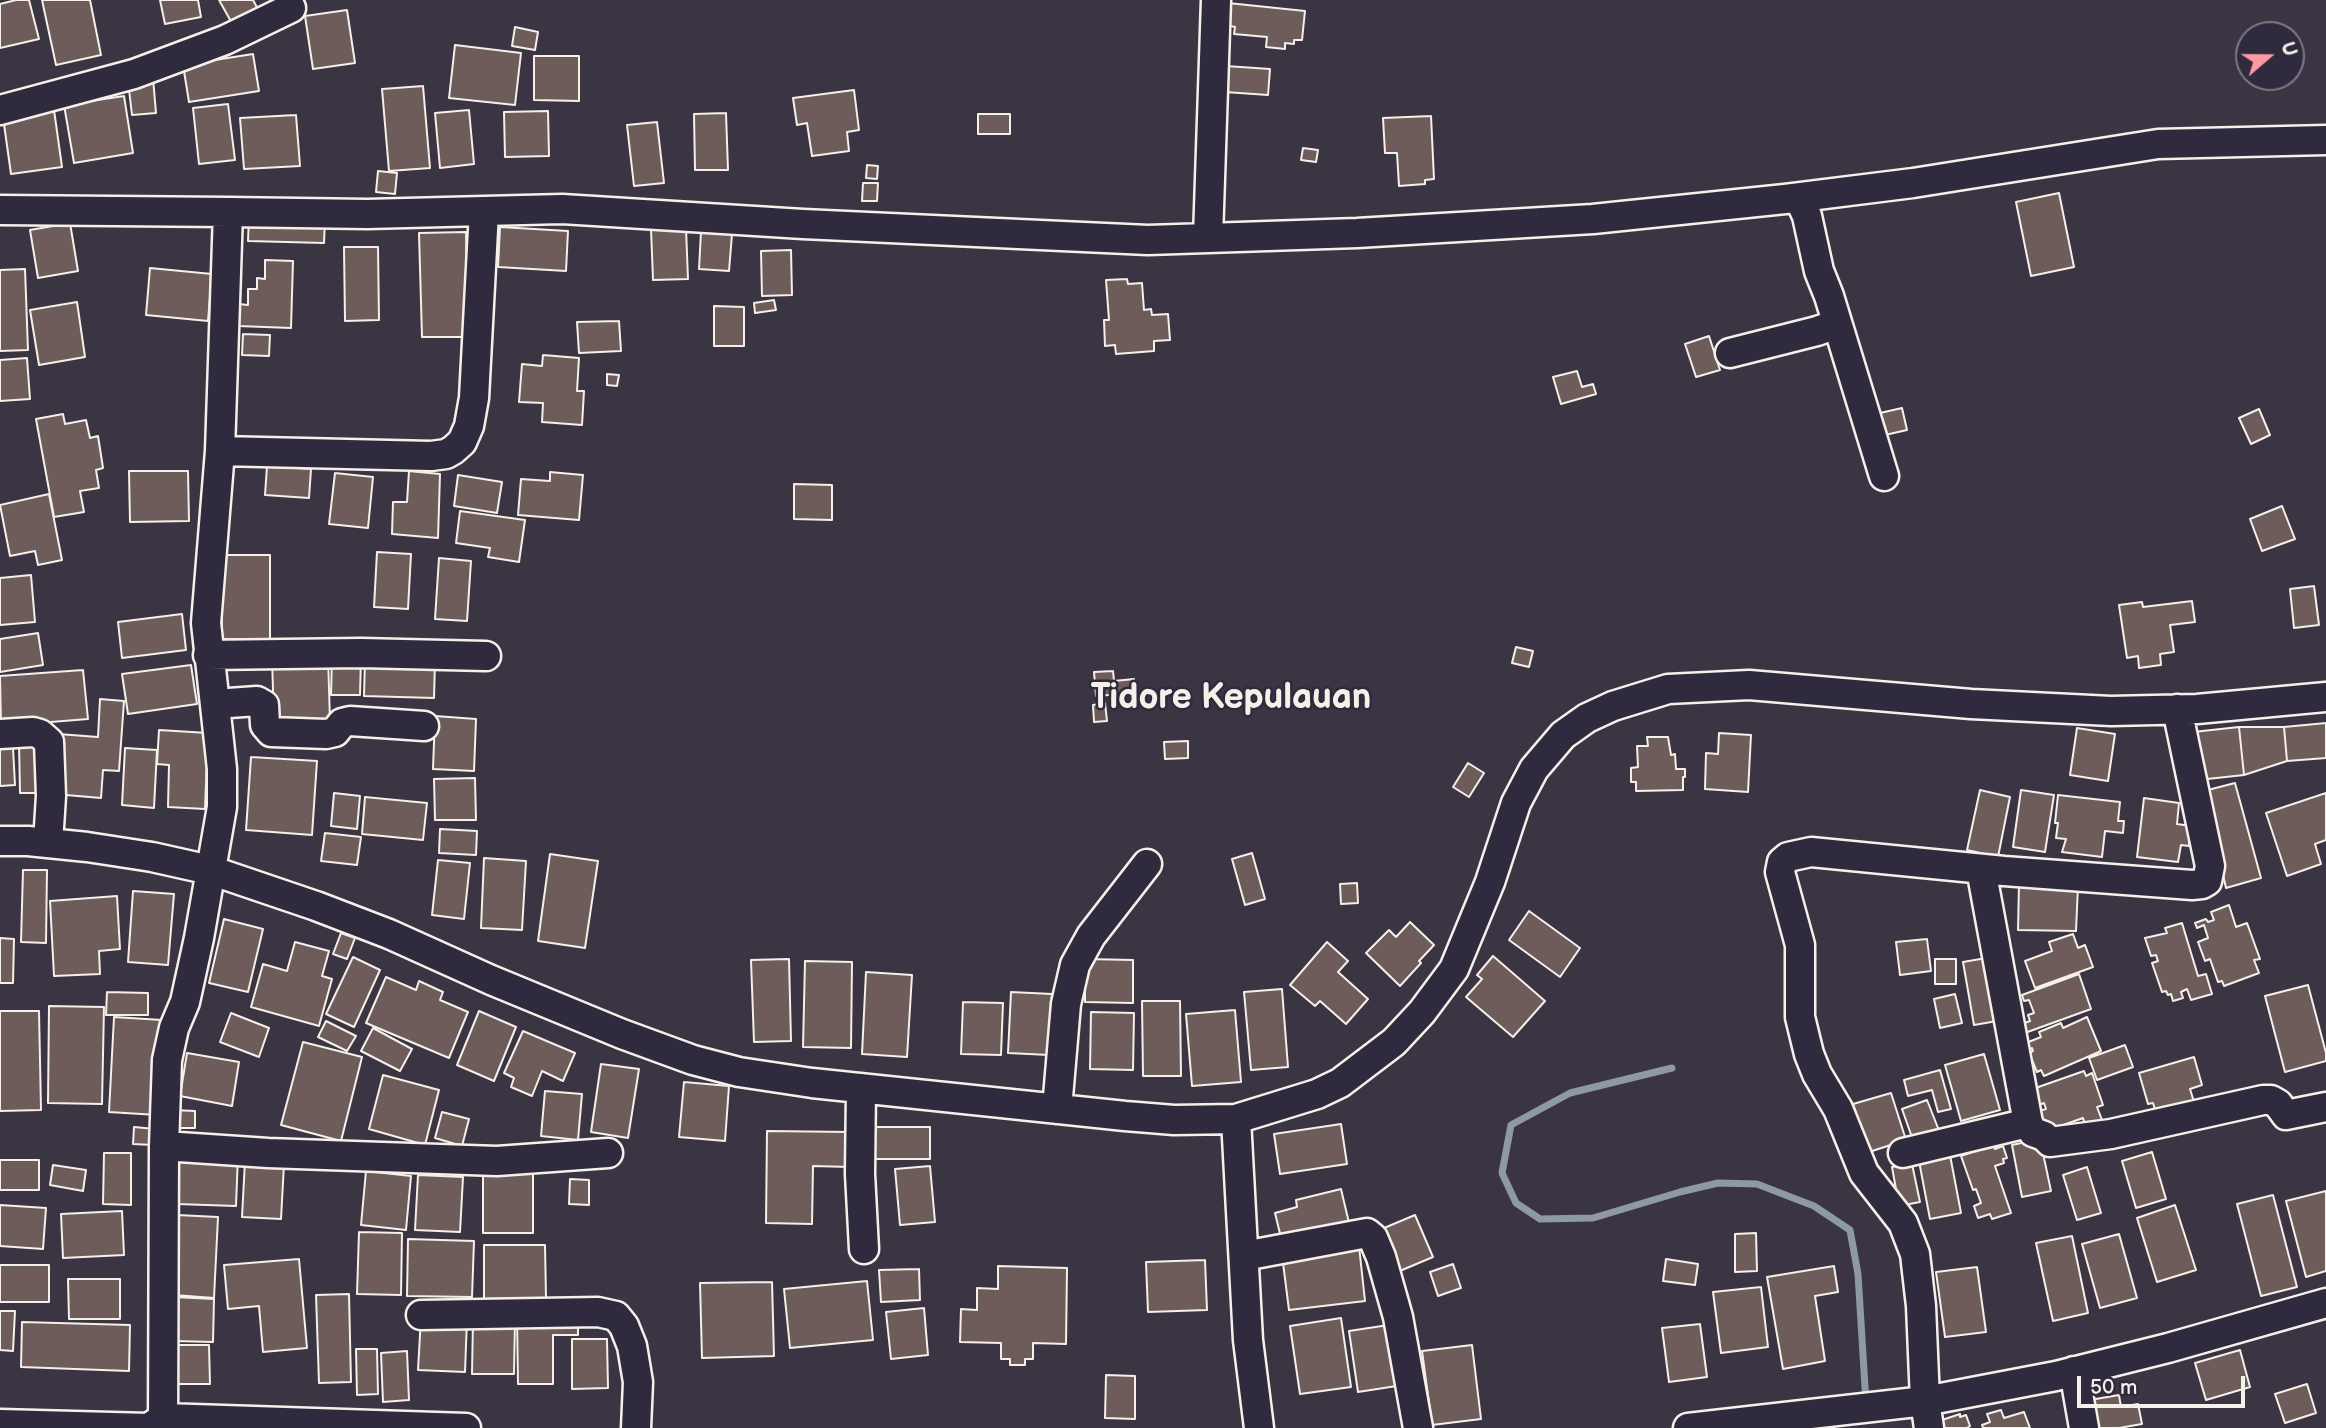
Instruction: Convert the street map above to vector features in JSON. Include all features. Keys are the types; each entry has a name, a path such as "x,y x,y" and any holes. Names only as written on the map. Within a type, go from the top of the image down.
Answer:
{"street":[{"path":"1208,238 1216,0"},
{"path":"0,110 134,74 225,40 291,8"},
{"path":"0,208 368,214 562,209 1148,240 1357,233 1593,219 1799,198 1913,183 2158,144 2326,140"},
{"path":"1799,198 1807,216 1819,271 1884,475"},
{"path":"219,452 431,456 453,450 461,442 469,426 474,398 484,211"},
{"path":"156,1425 167,1060 174,1028 185,1002 199,938 222,807 222,769 206,623 219,452 228,212"},
{"path":"1730,353 1837,324"},
{"path":"208,655 361,653 486,656"},
{"path":"0,841 48,843 152,857 210,870 365,925 598,1025 693,1060 763,1076 1174,1120 1236,1119 1317,1094 1340,1083 1395,1042 1454,969 1490,882 1516,803 1534,769 1563,735 1587,718 1613,706 1668,689 1749,685 1971,704 2111,711 2177,709 2326,697"},
{"path":"215,704 257,701 264,705 265,725 271,732 326,734 335,732 342,723 350,721 424,726"},
{"path":"1927,1414 1916,1254 1903,1223 1864,1173 1838,1110 1809,1054 1800,1017 1798,932 1780,872 1782,862 1788,857 1811,852 1981,869 2192,886 2202,884 2207,881 2210,866 2177,709"},
{"path":"0,734 33,732 49,742 51,796 48,843"},
{"path":"1056,1109 1066,1004 1074,965 1091,936 1147,864"},
{"path":"1981,869 2028,1123 2033,1132 2045,1136 2050,1142 2111,1135 2263,1100 2278,1104 2286,1115 2326,1107"},
{"path":"861,1088 860,1174 864,1249"},
{"path":"1236,1119 1248,1340 1259,1428"},
{"path":"1903,1153 2028,1123"},
{"path":"164,1146 268,1153 483,1160 608,1153"},
{"path":"1244,1256 1367,1233 1373,1238 1398,1317 1418,1428"},
{"path":"1688,1428 1889,1404 1927,1414 2326,1303"},
{"path":"421,1315 598,1312 616,1316 624,1326 632,1346 638,1382 636,1428"},
{"path":"2074,1371 2084,1428"},
{"path":"0,1424 466,1428"}],"building":[{"path":"29,0 39,39 0,48 0,4"},
{"path":"42,0 90,0 101,55 56,65"},
{"path":"160,0 198,0 201,17 165,24"},
{"path":"219,0 253,0 259,11 233,25"},
{"path":"1228,3 1305,11 1302,40 1294,40 1294,44 1285,43 1285,49 1266,47 1267,37 1234,34 1235,27 1226,25"},
{"path":"347,10 355,63 313,69 305,16"},
{"path":"515,27 538,32 535,50 512,46"},
{"path":"455,45 521,53 515,105 449,98"},
{"path":"253,54 259,91 189,102 183,65"},
{"path":"534,56 579,56 579,101 534,100"},
{"path":"1226,66 1270,69 1268,95 1225,92"},
{"path":"153,78 156,113 132,115 128,81"},
{"path":"423,86 430,168 389,171 382,89"},
{"path":"854,90 859,130 847,132 849,151 812,156 807,123 797,125 793,98"},
{"path":"124,96 133,153 74,163 64,105"},
{"path":"228,104 235,160 199,164 193,108"},
{"path":"54,110 62,167 11,174 3,117"},
{"path":"469,110 474,164 440,168 435,113"},
{"path":"548,111 549,156 505,157 504,112"},
{"path":"726,113 728,170 695,170 694,114"},
{"path":"978,114 1010,114 1010,134 978,134"},
{"path":"296,115 300,166 244,169 240,118"},
{"path":"1431,116 1434,179 1425,180 1425,184 1399,186 1397,153 1385,153 1383,118"},
{"path":"657,122 664,183 634,186 627,125"},
{"path":"1303,148 1318,150 1316,162 1301,160"},
{"path":"867,165 878,166 877,179 866,178"},
{"path":"378,171 397,173 395,194 376,192"},
{"path":"863,183 878,183 877,201 862,201"},
{"path":"2059,193 2074,267 2031,276 2016,202"},
{"path":"249,216 325,219 324,243 248,241"},
{"path":"70,223 78,271 38,278 30,230"},
{"path":"500,227 568,231 566,271 498,267"},
{"path":"686,228 688,279 653,280 651,229"},
{"path":"466,232 468,337 422,337 419,233"},
{"path":"701,232 732,234 729,271 699,269"},
{"path":"344,247 378,247 379,320 345,321"},
{"path":"791,250 792,295 762,296 761,251"},
{"path":"265,260 293,261 291,328 238,326 239,304 248,305 248,289 257,289 257,278 265,279"},
{"path":"150,268 212,274 208,321 146,315"},
{"path":"25,269 28,350 0,351 0,270"},
{"path":"1127,279 1128,284 1142,283 1144,310 1151,309 1152,315 1168,314 1170,340 1154,341 1154,351 1116,354 1115,345 1105,346 1104,320 1109,320 1106,280"},
{"path":"774,300 776,310 755,313 754,303"},
{"path":"77,302 85,357 39,365 30,310"},
{"path":"714,306 744,307 744,346 714,346"},
{"path":"619,321 621,351 579,353 577,322"},
{"path":"243,334 270,335 269,356 242,355"},
{"path":"1709,336 1720,370 1696,377 1685,344"},
{"path":"543,355 579,358 577,391 584,391 582,425 542,422 543,403 519,402 522,364 542,366"},
{"path":"27,358 30,399 0,401 0,360"},
{"path":"1577,371 1582,387 1593,384 1596,394 1561,404 1553,377"},
{"path":"607,374 619,375 617,386 607,385"},
{"path":"1902,408 1907,430 1885,435 1880,413"},
{"path":"2259,409 2270,435 2251,444 2239,418"},
{"path":"63,414 65,424 86,420 90,438 98,436 103,468 96,470 99,488 80,491 84,512 54,517 36,419"},
{"path":"267,466 311,469 309,498 265,495"},
{"path":"129,471 188,471 189,521 130,522"},
{"path":"409,471 440,474 438,538 392,534 393,502 407,502"},
{"path":"550,472 583,475 579,520 518,515 521,479 550,481"},
{"path":"335,473 373,477 368,528 329,524"},
{"path":"458,475 502,482 497,513 454,506"},
{"path":"794,484 832,485 832,520 794,519"},
{"path":"49,494 62,560 38,565 35,551 10,556 0,505"},
{"path":"2282,506 2295,539 2262,551 2250,519"},
{"path":"460,511 525,520 519,562 488,557 490,548 456,543"},
{"path":"377,552 411,554 408,609 374,607"},
{"path":"222,555 270,555 270,640 222,639"},
{"path":"439,558 471,561 467,621 435,619"},
{"path":"31,575 35,622 0,625 0,578"},
{"path":"2314,586 2319,625 2294,628 2290,589"},
{"path":"2192,601 2195,622 2170,625 2174,652 2160,654 2161,665 2139,668 2138,656 2127,658 2119,605 2142,602 2143,607"},
{"path":"182,614 186,650 122,658 118,622"},
{"path":"38,633 43,665 0,672 0,639"},
{"path":"1516,647 1533,651 1529,667 1512,663"},
{"path":"328,656 330,721 274,723 272,658"},
{"path":"332,657 361,658 360,695 331,695"},
{"path":"365,659 435,661 434,698 364,696"},
{"path":"191,665 197,704 128,714 122,674"},
{"path":"83,670 88,719 1,726 0,676"},
{"path":"1113,671 1114,681 1134,679 1135,693 1096,696 1094,672"},
{"path":"100,699 124,701 119,771 103,770 101,798 54,794 58,734 98,737"},
{"path":"1105,703 1107,721 1094,722 1093,705"},
{"path":"435,716 476,719 474,771 433,769"},
{"path":"2326,723 2326,758 2287,761 2284,727"},
{"path":"2239,727 2284,727 2287,761 2244,775"},
{"path":"2239,727 2244,775 2198,780 2193,732"},
{"path":"2077,728 2115,734 2108,781 2070,775"},
{"path":"159,730 208,733 205,809 168,807 169,765 157,764"},
{"path":"1719,733 1751,735 1748,792 1705,789 1706,753 1718,754"},
{"path":"1647,737 1668,737 1671,755 1675,754 1676,769 1685,769 1683,790 1636,791 1636,782 1631,782 1631,768 1638,767 1637,746 1648,746"},
{"path":"1188,741 1188,758 1165,759 1164,742"},
{"path":"19,743 42,743 43,793 20,793"},
{"path":"13,748 15,785 0,786 0,749"},
{"path":"125,748 157,750 154,808 122,805"},
{"path":"251,757 317,761 312,835 246,830"},
{"path":"1468,763 1484,773 1469,797 1453,787"},
{"path":"475,778 476,820 435,820 434,779"},
{"path":"2235,783 2261,878 2226,888 2204,791"},
{"path":"1980,790 2010,797 1998,857 1967,850"},
{"path":"2021,790 2054,795 2045,852 2013,847"},
{"path":"334,793 360,796 357,829 331,826"},
{"path":"2326,793 2326,840 2315,844 2321,864 2287,876 2266,813"},
{"path":"2058,795 2120,802 2118,821 2124,821 2123,833 2105,831 2102,857 2062,852 2066,839 2056,838"},
{"path":"365,797 427,803 423,840 362,834"},
{"path":"2144,798 2179,803 2177,824 2191,826 2189,846 2181,845 2178,862 2137,857"},
{"path":"440,829 477,831 476,855 439,853"},
{"path":"325,833 361,837 357,865 321,861"},
{"path":"1252,853 1265,899 1245,905 1232,859"},
{"path":"550,854 598,861 585,948 538,941"},
{"path":"484,858 526,861 522,930 481,928"},
{"path":"438,860 470,863 464,919 432,915"},
{"path":"23,870 47,870 46,943 21,942"},
{"path":"1357,883 1358,903 1341,904 1340,884"},
{"path":"2019,884 2078,886 2076,931 2018,930"},
{"path":"133,891 174,894 168,965 128,962"},
{"path":"117,896 120,949 99,951 100,974 54,976 50,901"},
{"path":"2229,905 2236,927 2247,923 2260,959 2254,960 2259,973 2224,986 2222,981 2218,982 2210,959 2205,961 2198,942 2208,938 2204,925 2197,928 2195,923 2206,919 2208,922 2214,920 2211,912"},
{"path":"1529,911 1580,948 1560,977 1509,940"},
{"path":"224,919 263,929 248,992 209,983"},
{"path":"1410,922 1434,945 1400,986 1366,953 1389,930 1396,937"},
{"path":"2182,923 2198,976 2206,974 2212,994 2191,1000 2187,989 2181,992 2183,998 2173,1001 2171,994 2162,992 2152,963 2158,961 2156,955 2151,956 2145,938 2167,933 2165,928"},
{"path":"341,933 355,938 347,959 333,954"},
{"path":"2073,934 2078,948 2085,945 2093,967 2035,988 2025,961 2052,951 2049,942"},
{"path":"0,938 14,939 13,983 0,983"},
{"path":"1927,939 1931,971 1900,975 1896,942"},
{"path":"295,942 329,951 322,976 332,979 319,1026 251,1007 263,964 287,971"},
{"path":"1327,942 1348,961 1338,972 1368,999 1346,1024 1320,1001 1315,1006 1290,985"},
{"path":"1493,956 1545,1001 1513,1037 1466,997 1482,979 1477,975"},
{"path":"353,957 380,970 354,1027 326,1014"},
{"path":"1992,957 2003,1020 1974,1025 1963,962"},
{"path":"789,959 791,1041 754,1042 751,960"},
{"path":"1085,959 1133,960 1133,1003 1085,1002"},
{"path":"1935,959 1956,959 1956,984 1935,984"},
{"path":"805,961 852,962 851,1048 803,1047"},
{"path":"866,972 912,975 907,1057 862,1054"},
{"path":"2079,974 2091,1009 2022,1034 2019,1025 2030,1021 2028,1015 2034,1013 2029,1000 2024,1001 2022,995"},
{"path":"386,977 416,990 419,981 443,992 440,1000 468,1012 449,1058 366,1023"},
{"path":"2308,985 2326,1061 2285,1072 2265,996"},
{"path":"1282,989 1288,1067 1251,1070 1244,992"},
{"path":"107,992 148,993 148,1015 106,1015"},
{"path":"1011,992 1052,994 1049,1055 1008,1053"},
{"path":"1955,994 1962,1023 1940,1028 1934,999"},
{"path":"1142,1001 1180,1001 1181,1076 1143,1076"},
{"path":"963,1002 1003,1003 1001,1055 961,1054"},
{"path":"49,1006 104,1007 102,1104 48,1103"},
{"path":"1235,1010 1241,1082 1192,1086 1186,1014"},
{"path":"0,1011 39,1011 41,1110 0,1111"},
{"path":"479,1011 516,1027 494,1081 457,1065"},
{"path":"1091,1012 1134,1013 1133,1070 1090,1069"},
{"path":"231,1013 269,1028 259,1057 220,1042"},
{"path":"114,1017 162,1020 157,1115 109,1112"},
{"path":"2087,1017 2101,1051 2044,1076 2041,1070 2037,1072 2029,1053 2033,1051 2032,1048 2029,1050 2026,1043 2041,1037 2039,1032 2061,1023 2063,1028"},
{"path":"326,1021 356,1036 347,1051 318,1037"},
{"path":"373,1028 412,1049 400,1071 361,1051"},
{"path":"523,1031 575,1053 563,1081 542,1071 532,1096 511,1087 514,1078 504,1073"},
{"path":"303,1042 362,1057 341,1141 281,1125"},
{"path":"2125,1045 2133,1067 2097,1080 2089,1058"},
{"path":"187,1053 239,1062 232,1106 180,1096"},
{"path":"1984,1054 2000,1110 1961,1121 1945,1065"},
{"path":"2194,1057 2202,1085 2190,1089 2194,1102 2156,1113 2153,1103 2148,1104 2139,1073"},
{"path":"601,1064 639,1069 628,1138 591,1132"},
{"path":"1940,1070 1951,1109 1938,1112 1932,1090 1908,1096 1904,1080"},
{"path":"2084,1071 2086,1076 2092,1073 2103,1105 2097,1107 2102,1120 2085,1126 2083,1118 2049,1130 2038,1111 2046,1109 2044,1103 2039,1105 2035,1094 2027,1091"},
{"path":"383,1075 439,1090 425,1145 369,1129"},
{"path":"684,1082 729,1086 725,1141 679,1137"},
{"path":"545,1091 582,1094 578,1140 541,1136"},
{"path":"1891,1093 1906,1140 1869,1152 1853,1104"},
{"path":"1927,1100 1940,1133 1914,1143 1902,1109"},
{"path":"173,1110 195,1111 195,1128 173,1128"},
{"path":"442,1112 469,1119 462,1146 435,1138"},
{"path":"1341,1124 1347,1164 1280,1174 1274,1134"},
{"path":"134,1127 155,1129 153,1145 133,1144"},
{"path":"872,1127 930,1127 930,1159 872,1159"},
{"path":"767,1131 850,1132 850,1167 813,1166 812,1224 766,1223"},
{"path":"2040,1139 2051,1191 2022,1197 2012,1145"},
{"path":"1993,1145 1995,1149 2003,1146 2007,1158 2003,1159 2004,1163 1995,1166 2011,1213 1992,1219 1990,1214 1978,1218 1974,1206 1981,1203 1976,1189 1973,1190 1961,1156"},
{"path":"2152,1152 2166,1199 2136,1208 2122,1161"},
{"path":"104,1153 131,1153 131,1205 103,1204"},
{"path":"178,1153 238,1155 236,1206 177,1204"},
{"path":"1950,1155 1961,1213 1930,1219 1919,1161"},
{"path":"0,1160 39,1160 39,1190 0,1190"},
{"path":"245,1161 284,1164 281,1219 242,1217"},
{"path":"1912,1164 1920,1202 1899,1206 1892,1167"},
{"path":"53,1165 86,1170 83,1191 50,1185"},
{"path":"930,1166 935,1222 900,1225 895,1169"},
{"path":"2087,1167 2101,1213 2077,1220 2063,1175"},
{"path":"366,1171 411,1176 406,1230 361,1225"},
{"path":"483,1171 533,1172 533,1233 483,1233"},
{"path":"418,1175 463,1177 460,1232 415,1230"},
{"path":"570,1179 589,1180 589,1205 569,1204"},
{"path":"1341,1189 1350,1227 1306,1237 1305,1230 1296,1232 1282,1242 1275,1213 1297,1207 1296,1200"},
{"path":"2326,1191 2326,1271 2306,1277 2286,1201"},
{"path":"2273,1195 2297,1287 2261,1296 2237,1204"},
{"path":"0,1205 46,1208 43,1249 0,1246"},
{"path":"2175,1205 2196,1270 2157,1282 2137,1218"},
{"path":"122,1211 124,1255 63,1258 61,1214"},
{"path":"177,1215 218,1217 214,1298 174,1295"},
{"path":"1415,1215 1433,1257 1395,1273 1377,1231"},
{"path":"359,1232 402,1233 401,1295 357,1294"},
{"path":"1756,1233 1757,1271 1735,1272 1735,1234"},
{"path":"2119,1234 2137,1298 2100,1308 2082,1244"},
{"path":"2072,1236 2088,1313 2053,1321 2036,1243"},
{"path":"408,1239 474,1241 472,1297 407,1296"},
{"path":"484,1245 545,1245 546,1298 484,1299"},
{"path":"1359,1246 1365,1301 1289,1310 1282,1255"},
{"path":"299,1259 307,1348 263,1352 259,1306 228,1309 224,1265"},
{"path":"1666,1259 1698,1264 1695,1285 1663,1281"},
{"path":"1205,1260 1207,1310 1148,1312 1146,1262"},
{"path":"1453,1264 1461,1288 1438,1296 1430,1272"},
{"path":"0,1265 49,1265 49,1302 0,1302"},
{"path":"998,1266 1067,1268 1066,1344 1033,1343 1033,1359 1025,1359 1025,1365 1010,1365 1010,1359 1001,1359 1001,1343 960,1342 961,1309 977,1310 977,1288 998,1289"},
{"path":"1834,1266 1838,1292 1815,1296 1825,1361 1783,1369 1767,1277"},
{"path":"1977,1267 1986,1332 1945,1337 1936,1272"},
{"path":"919,1269 920,1300 881,1302 879,1270"},
{"path":"68,1279 120,1279 120,1319 69,1319"},
{"path":"867,1281 873,1340 790,1348 784,1289"},
{"path":"772,1282 774,1356 702,1358 700,1283"},
{"path":"1761,1287 1768,1347 1721,1353 1713,1292"},
{"path":"349,1294 351,1382 319,1383 316,1295"},
{"path":"174,1297 214,1299 213,1342 173,1341"},
{"path":"924,1308 928,1355 891,1359 886,1312"},
{"path":"0,1311 15,1311 13,1351 0,1350"},
{"path":"517,1316 578,1316 578,1335 553,1335 553,1384 518,1384"},
{"path":"421,1317 467,1319 465,1372 418,1370"},
{"path":"1341,1318 1351,1387 1300,1394 1290,1326"},
{"path":"473,1319 515,1320 514,1374 472,1374"},
{"path":"22,1322 130,1325 129,1371 21,1367"},
{"path":"1395,1324 1403,1385 1358,1392 1349,1331"},
{"path":"1700,1324 1707,1377 1669,1382 1662,1328"},
{"path":"572,1339 607,1339 608,1388 572,1389"},
{"path":"172,1345 209,1345 210,1384 173,1384"},
{"path":"1472,1345 1481,1419 1432,1425 1422,1351"},
{"path":"356,1349 377,1349 378,1394 357,1395"},
{"path":"2240,1350 2250,1387 2206,1400 2195,1363"},
{"path":"407,1351 409,1400 383,1402 381,1353"},
{"path":"1106,1375 1135,1376 1135,1419 1105,1418"},
{"path":"2307,1384 2316,1413 2285,1423 2275,1394"},
{"path":"2119,1395 2121,1407 2138,1404 2142,1424 2095,1428 2090,1400"},
{"path":"2001,1410 2004,1418 2024,1412 2030,1428 1983,1428 1982,1425 1990,1422 1987,1414"},
{"path":"1960,1414 1960,1417 1966,1415 1970,1426 1937,1428 1936,1422"}],"waterway":[{"path":"1672,1068 1570,1093 1511,1125 1502,1173 1516,1203 1540,1219 1593,1218 1718,1183 1757,1184 1814,1206 1850,1230 1858,1274 1866,1403"}],"district":[{"name":"Tidore Kepulauan","path":"1231,699"}]}
